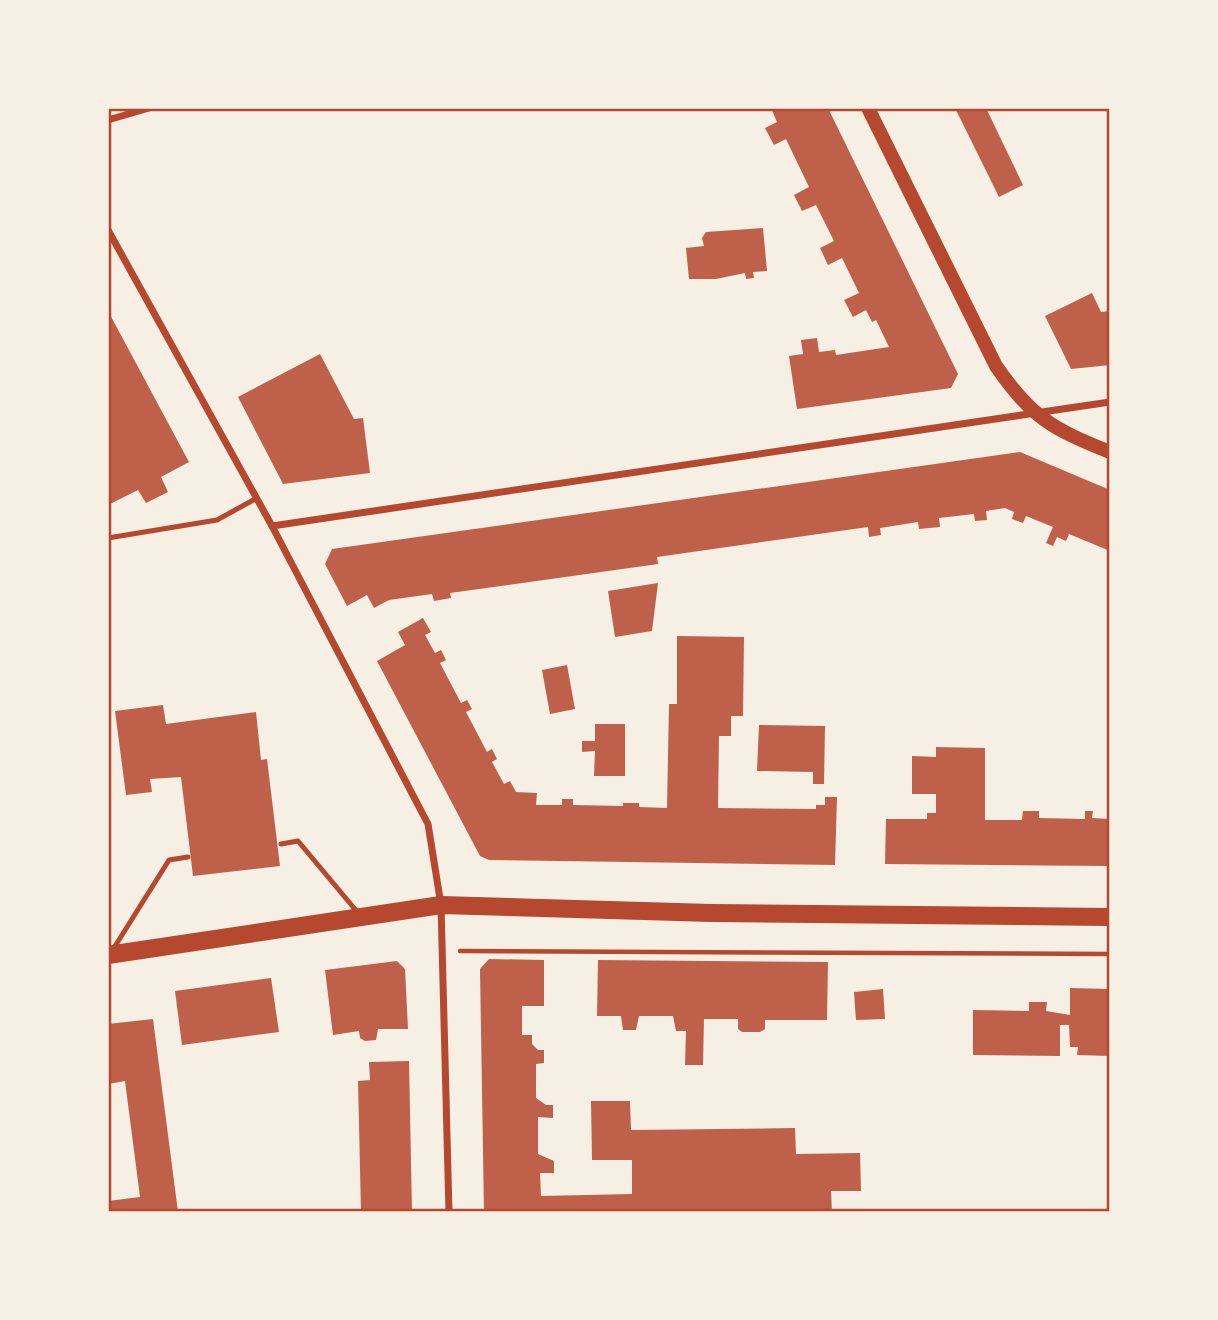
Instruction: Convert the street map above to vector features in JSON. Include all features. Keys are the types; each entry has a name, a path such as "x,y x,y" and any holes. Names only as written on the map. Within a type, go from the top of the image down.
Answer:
{"main road":[{"path":"868,108 996,366 1031,412 1049,425 1110,452"},
{"path":"109,955 441,905 711,913 1110,917"}],"street":[{"path":"108,120 149,108"},
{"path":"108,230 257,498 428,824 441,905 449,1212"},
{"path":"272,526 1110,402"}],"lane":[{"path":"108,538 218,520 257,498"},
{"path":"281,844 298,841 361,917"},
{"path":"109,955 169,860 188,857"}],"path":[{"path":"442,951 1110,954"}],"building":[{"path":"771,108 828,108 958,374 951,388 797,409 789,356 803,354 801,340 817,338 819,352 835,350 836,355 889,347 876,320 872,322 866,310 853,317 844,300 859,293 842,258 828,265 820,248 834,241 816,205 802,211 794,195 809,187 786,139 774,145 765,128 777,122"},
{"path":"955,108 986,108 1023,185 999,197"},
{"path":"763,228 767,271 753,272 754,278 746,279 745,273 716,279 689,279 686,248 704,246 702,238 706,232"},
{"path":"1092,293 1101,312 1110,311 1110,365 1071,369 1045,316"},
{"path":"108,311 189,462 161,477 168,492 146,503 138,490 108,505"},
{"path":"320,354 354,419 363,418 370,473 283,484 238,397"},
{"path":"1020,452 1110,490 1110,551 1069,534 1066,541 1057,537 1053,546 1046,543 1053,527 1026,516 1023,523 1012,519 1014,512 1005,508 986,511 987,520 975,521 974,514 939,518 940,527 919,529 918,522 880,528 881,535 869,537 868,527 657,557 658,564 450,593 451,598 434,601 432,594 389,600 374,608 367,595 347,606 325,564 332,549"},
{"path":"658,583 652,631 615,637 608,591"},
{"path":"423,618 431,632 425,635 435,653 441,650 446,660 440,663 461,703 467,700 472,709 466,712 487,752 492,749 497,759 492,762 504,784 510,781 516,792 537,793 536,805 562,805 562,799 573,799 573,805 623,806 623,803 639,803 639,807 667,808 669,704 677,704 677,636 744,637 743,716 731,716 731,736 719,736 718,808 816,809 816,805 825,805 825,797 837,797 835,865 489,860 480,856 377,661 405,645 398,632"},
{"path":"567,665 575,709 550,714 542,670"},
{"path":"163,705 166,724 256,712 261,760 267,759 280,866 193,876 181,777 150,779 152,792 126,795 115,711"},
{"path":"595,724 625,724 625,776 594,776 595,751 582,752 582,741 595,741"},
{"path":"759,725 825,726 824,784 813,784 813,772 757,771"},
{"path":"936,747 985,748 985,820 1022,820 1023,811 1039,811 1039,818 1085,819 1085,811 1093,811 1092,818 1110,819 1110,866 885,864 886,819 927,819 927,813 936,813 936,794 912,794 912,756 936,757"},
{"path":"489,959 544,960 544,1006 522,1006 522,1035 532,1035 532,1044 538,1050 544,1050 544,1063 536,1064 536,1098 546,1105 553,1105 553,1118 538,1117 538,1154 554,1161 554,1173 540,1173 541,1196 632,1194 632,1160 592,1160 591,1101 630,1101 631,1130 795,1128 796,1154 860,1153 861,1191 831,1191 832,1212 484,1212 480,969"},
{"path":"598,960 828,962 827,1020 765,1020 765,1029 760,1032 742,1032 738,1029 738,1019 704,1019 703,1065 685,1065 686,1031 676,1031 673,1016 639,1016 636,1030 623,1030 621,1016 597,1016"},
{"path":"397,961 405,969 408,1029 378,1029 376,1040 365,1041 360,1038 359,1031 333,1035 325,970"},
{"path":"271,978 279,1032 182,1045 175,991"},
{"path":"1070,988 1110,989 1110,1056 1077,1055 1078,1047 1070,1047 1069,1025 1060,1025 1060,1056 973,1055 973,1010 1029,1011 1029,1002 1047,1002 1046,1011 1070,1015"},
{"path":"883,989 885,1019 856,1020 854,992"},
{"path":"153,1019 178,1212 108,1212 108,1201 140,1197 125,1081 108,1084 108,1024"},
{"path":"409,1061 412,1212 361,1212 358,1081 370,1080 369,1062"}]}
